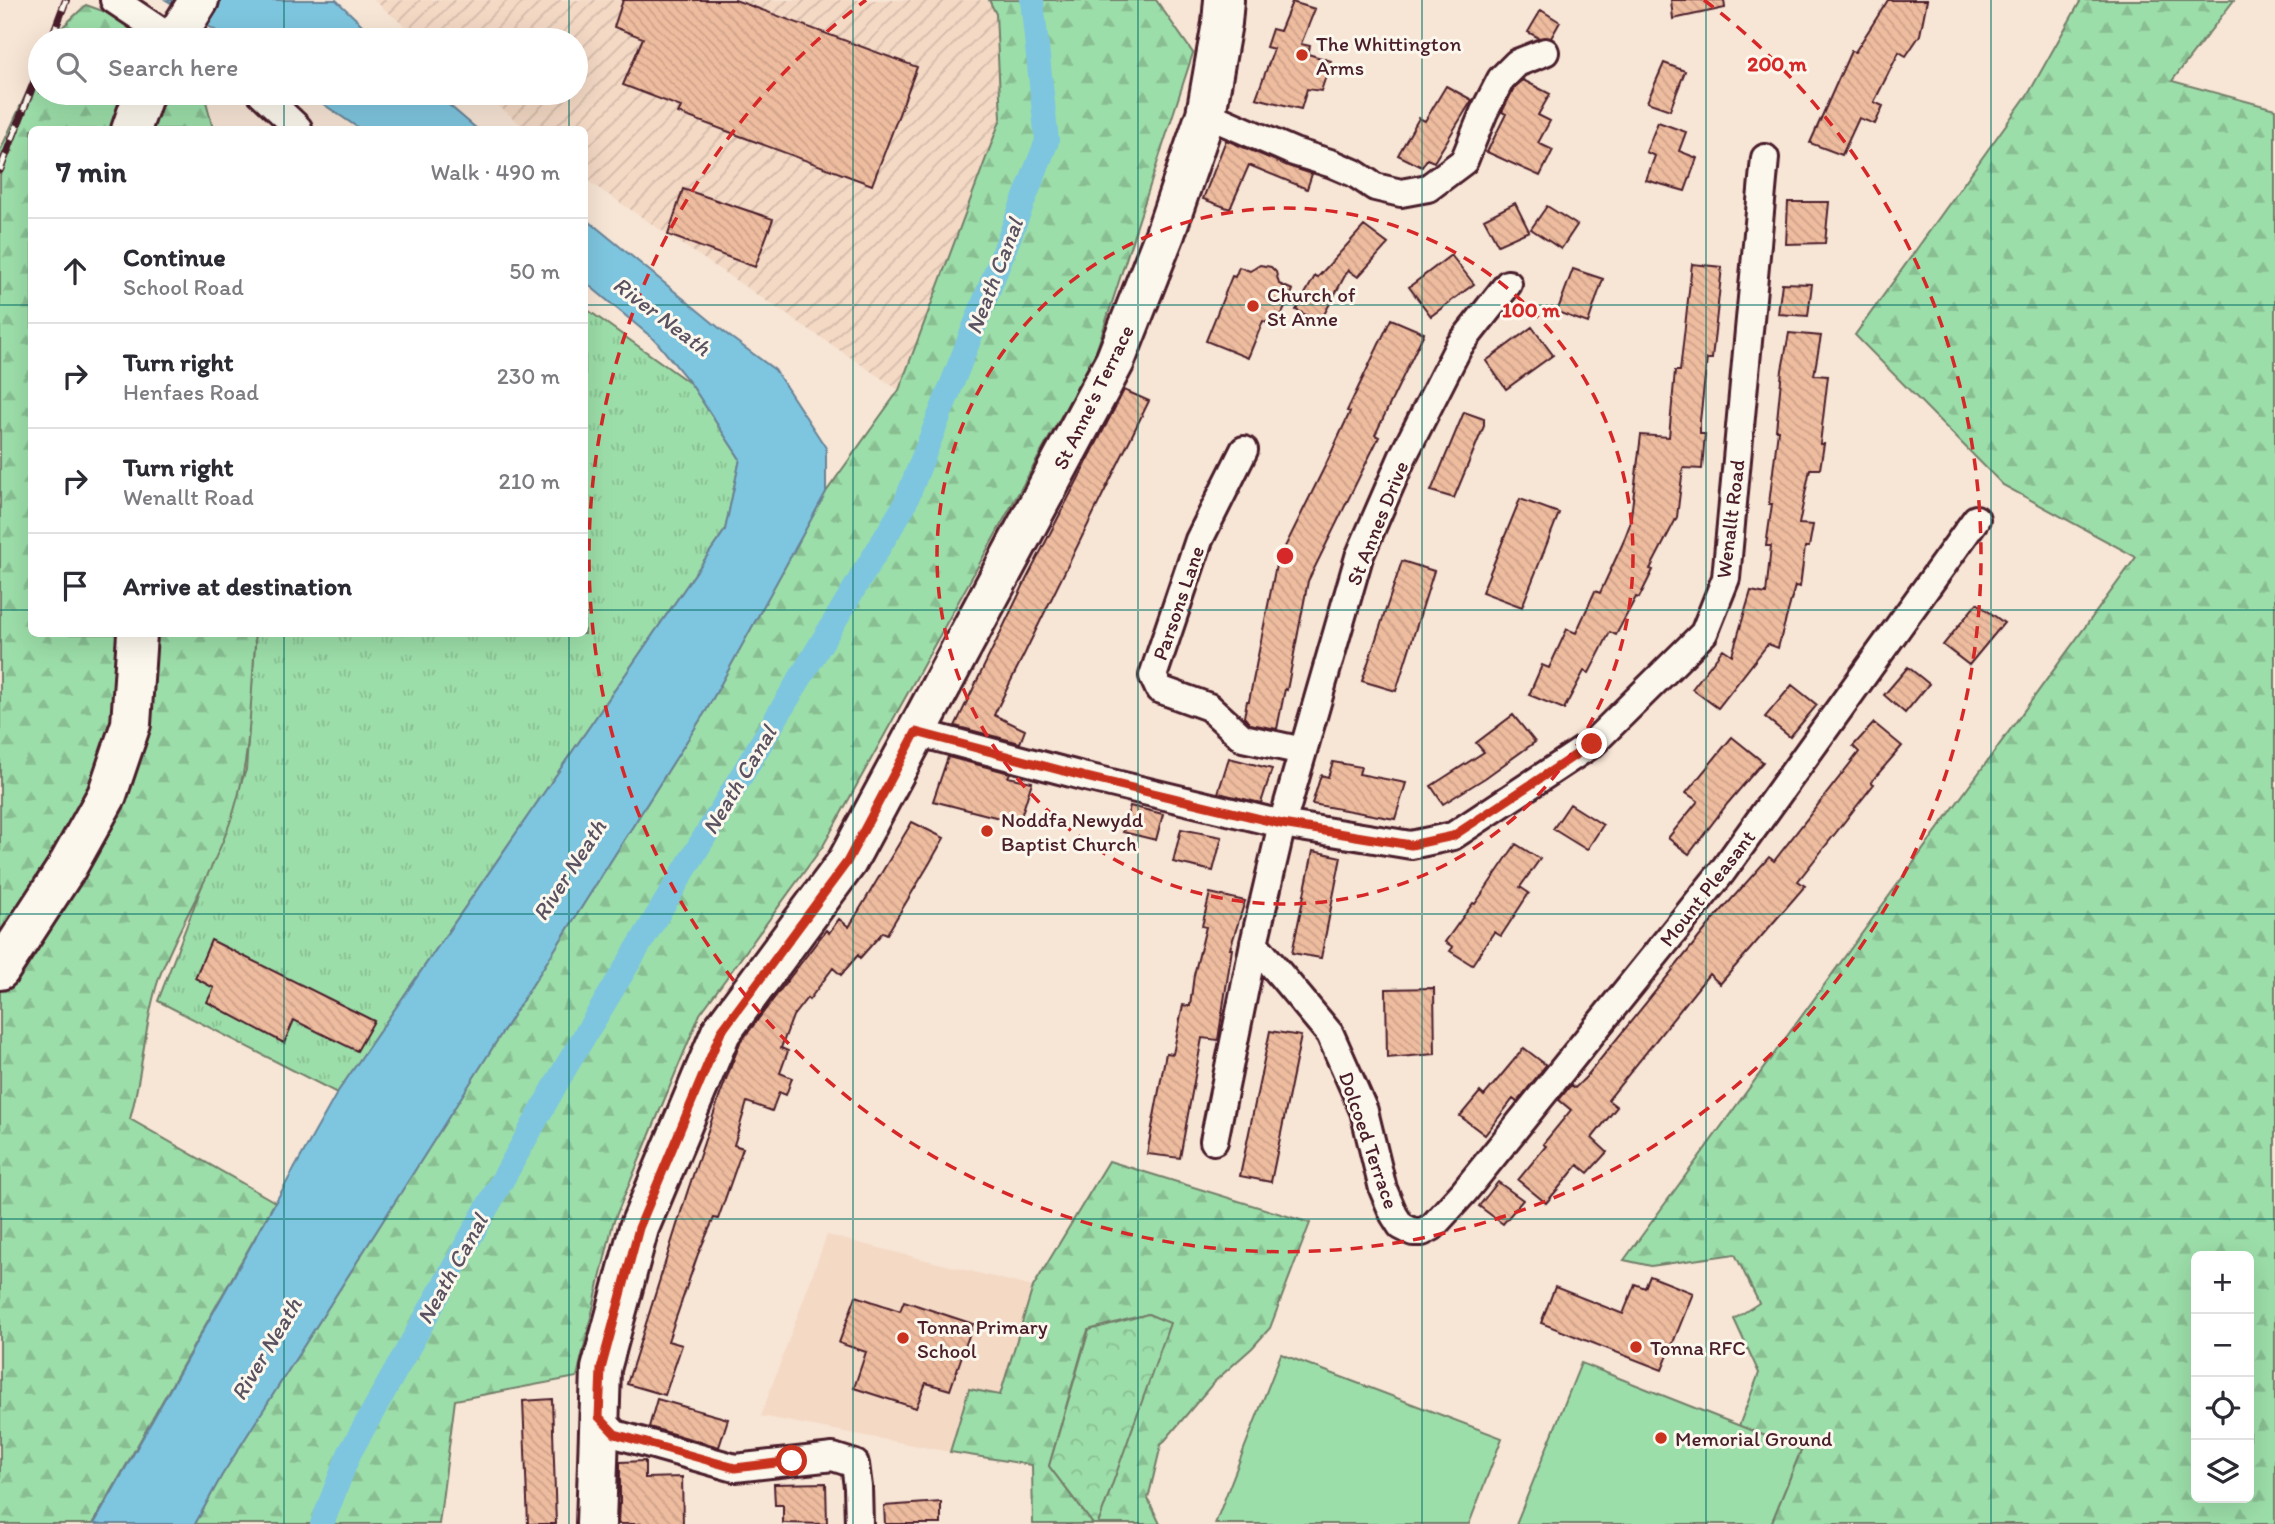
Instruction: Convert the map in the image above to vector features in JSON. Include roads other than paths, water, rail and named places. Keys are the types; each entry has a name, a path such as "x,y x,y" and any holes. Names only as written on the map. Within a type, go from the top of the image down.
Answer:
{"main road":[{"name":"St Anne's Terrace","path":"596,1524 601,1369 639,1228 721,1032 847,862 1115,361 1165,234 1206,114 1224,0"},
{"path":"132,126 140,105"},
{"path":"0,970 67,867 107,795 131,724 137,637"}],"street":[{"path":"114,0 186,20"},
{"path":"1206,114 1294,152 1354,173 1375,187 1401,193 1428,188 1464,160 1501,79 1517,63 1545,52"},
{"path":"274,105 296,126"},
{"name":"Wenallt Road","path":"916,732 1086,777 1282,824 1411,845 1453,836 1592,744 1704,633 1726,578 1765,158"},
{"name":"St Annes Drive","path":"1282,824 1364,544 1403,456 1459,346 1508,284"},
{"name":"Parsons Lane","path":"1244,450 1199,540 1153,676 1159,689 1209,707 1243,738 1303,751"},
{"name":"Mount Pleasant","path":"1413,1232 1422,1232 1432,1227 1464,1192 1722,872 1976,519"},
{"path":"1214,1141 1254,943 1282,824"},
{"name":"Dolcoed Terrace","path":"1254,943 1330,1034 1364,1111 1383,1189 1401,1226 1413,1232"},
{"path":"599,1417 615,1434 735,1468 833,1457 855,1464 859,1524"}],"water":[{"path":"166,0 336,0 365,28 212,28"},
{"path":"325,105 449,105 474,126 356,126"},
{"name":"River Neath","path":"588,220 729,336 775,370 826,448 826,492 707,709 222,1475 195,1524 94,1524 337,1093 725,530 740,459 691,384 656,341 588,284"}],"waterway":[{"name":"Neath Canal","path":"322,1524 349,1454 564,1070 904,506 1047,141 1032,0"}],"railway":[{"path":"56,28 66,0"},
{"path":"0,170 28,98"}],"place":[{"name":"The Whittington Arms","path":"1302,55"},
{"name":"Church of St Anne","path":"1253,306"},
{"name":"Noddfa Newydd Baptist Church","path":"987,831"},
{"name":"Tonna Primary School","path":"903,1338"},
{"name":"Tonna RFC","path":"1636,1347"},
{"name":"Memorial Ground","path":"1661,1438"}]}
